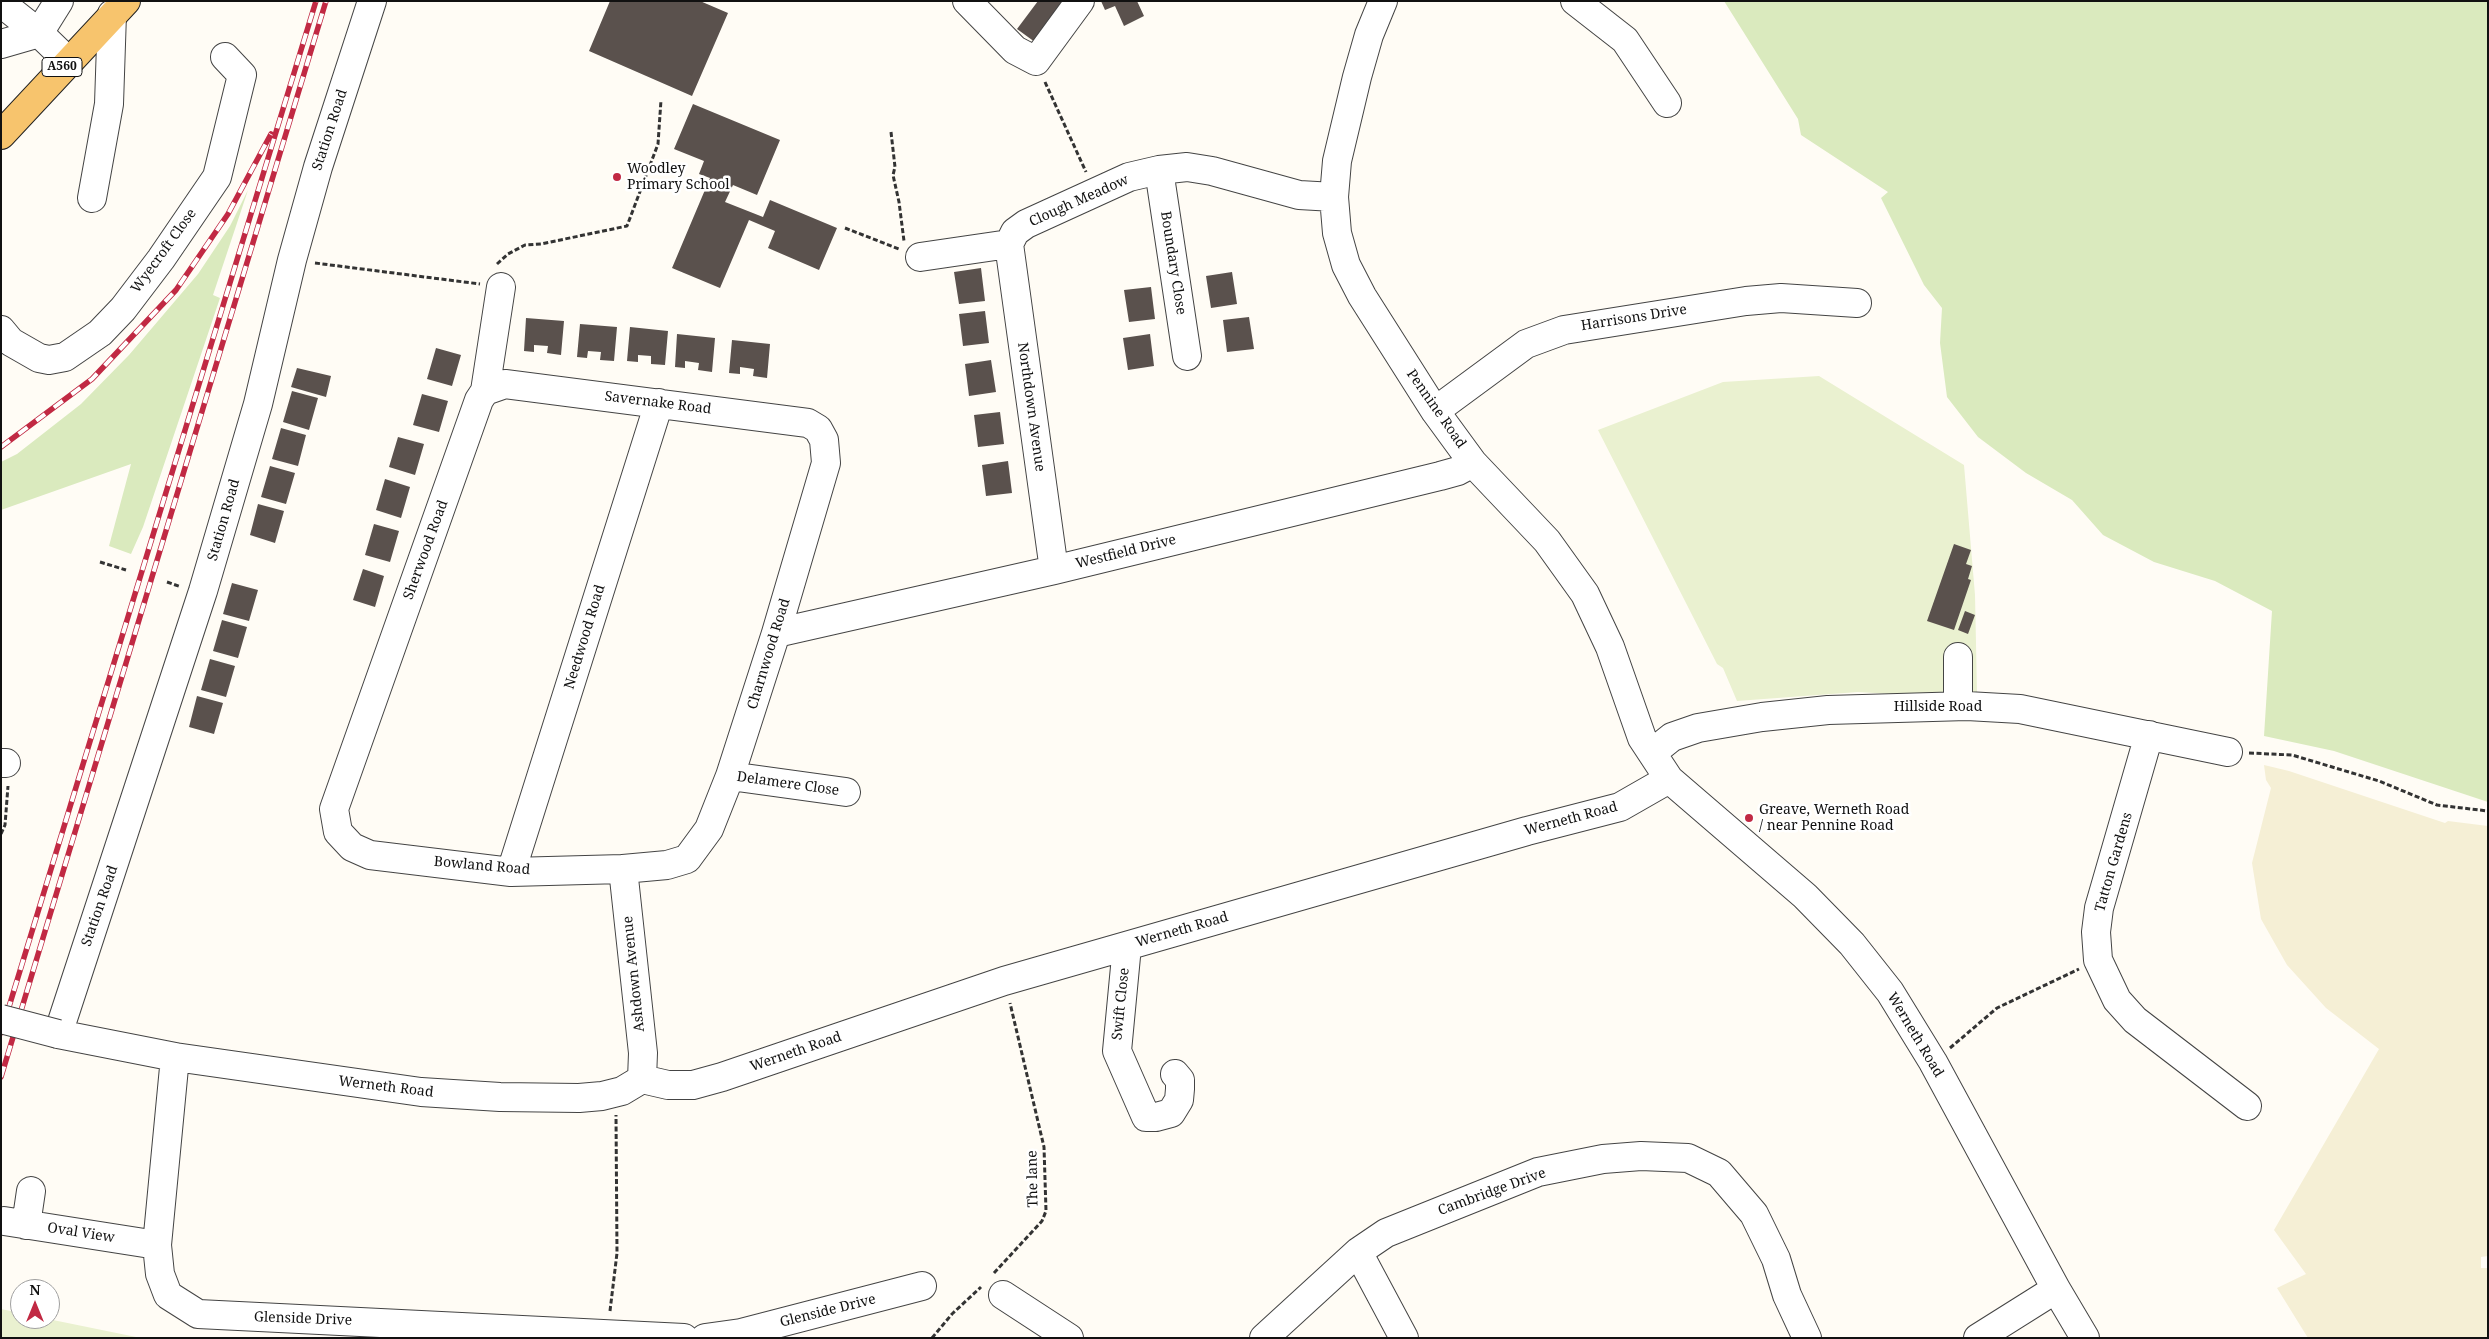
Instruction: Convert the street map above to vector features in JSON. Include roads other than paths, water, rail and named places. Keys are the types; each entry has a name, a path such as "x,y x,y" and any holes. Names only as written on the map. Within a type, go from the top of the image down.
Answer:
{"main road":[{"name":"A560","path":"1,135 119,8"}],"street":[{"path":"1,44 39,33 60,1"},
{"name":"Station Road","path":"58,1034 203,591 258,404 292,260 318,167 372,1"},
{"path":"967,1 1015,50 1036,61 1080,1"},
{"name":"Pennine Road","path":"1383,1 1369,35 1342,131 1336,161 1334,197 1337,233 1346,264 1375,318 1435,412 1473,462 1547,541 1585,594 1599,619 1642,738 1669,779"},
{"path":"1575,1 1625,40 1668,103"},
{"path":"1,3 39,33 68,61"},
{"path":"92,198 109,104 119,8"},
{"name":"Wyecroft Close","path":"1,330 11,342 39,358 50,360 65,358 100,333 123,309 161,259 217,177 242,75 225,57"},
{"name":"Clough Meadow","path":"1009,244 1015,232 1026,224 1129,177 1159,170 1187,167 1212,171 1299,195 1334,197"},
{"name":"Boundary Close","path":"1159,170 1187,356"},
{"path":"913,253 1009,244"},
{"name":"Northdown Avenue","path":"1009,244 1054,570"},
{"name":"Sherwood Road","path":"334,810 479,400 485,391 495,286"},
{"name":"Harrisons Drive","path":"1435,412 1526,344 1564,330 1746,301 1781,298 1857,303"},
{"name":"Savernake Road","path":"485,391 505,384 808,423 818,429 824,440"},
{"name":"Needwood Road","path":"511,872 659,403"},
{"name":"Charnwood Road","path":"687,859 709,829 730,776 776,633 826,463 824,440"},
{"name":"Westfield Drive","path":"776,633 1054,570 1440,476 1458,471 1473,462"},
{"path":"1958,657 1958,706"},
{"name":"Hillside Road","path":"1652,753 1672,737 1698,728 1762,717 1828,710 1958,706 2020,709 2228,752"},
{"name":"Tatton Gardens","path":"2149,735 2099,908 2096,932 2098,960 2117,1000 2135,1020 2247,1106"},
{"name":"Delamere Close","path":"730,776 846,792"},
{"name":"Werneth Road","path":"1,1019 58,1034 175,1057 421,1092 500,1097 579,1098 622,1092 642,1079 668,1085 693,1084 722,1077 1004,981 1527,831 1620,808 1669,779 1805,896 1852,944 1890,992 1933,1062 2056,1289 2085,1338"},
{"name":"Bowland Road","path":"334,810 338,832 352,847 370,855 511,872 623,869 667,865 687,859"},
{"name":"Ashdown Avenue","path":"623,869 643,1053 642,1079"},
{"name":"Swift Close","path":"1127,946 1116,1051 1146,1117 1156,1118 1171,1113 1179,1100 1180,1080 1175,1074"},
{"name":"Glenside Drive","path":"175,1057 158,1245 160,1274 168,1295 198,1314 417,1331 605,1334 684,1338"},
{"name":"Cambridge Drive","path":"1264,1338 1358,1252 1386,1233 1538,1172 1603,1159 1641,1156 1688,1158 1719,1173 1754,1214 1776,1259 1787,1295 1807,1338"},
{"name":"Oval View","path":"31,1191 15,1223 158,1245"},
{"path":"1358,1252 1404,1338"},
{"path":"992,1285 1070,1338"},
{"name":"Glenside Drive","path":"705,1338 742,1333 922,1286"},
{"path":"1978,1338 2056,1289"}],"railway":[{"path":"1,1033 316,1"},
{"path":"1,1077 326,1"},
{"path":"1,447 92,379 176,290 228,214 271,134"}],"place":[{"name":"Woodley Primary School","path":"617,177"},
{"name":"Greave, Werneth Road / near Pennine Road","path":"1749,818"}]}
